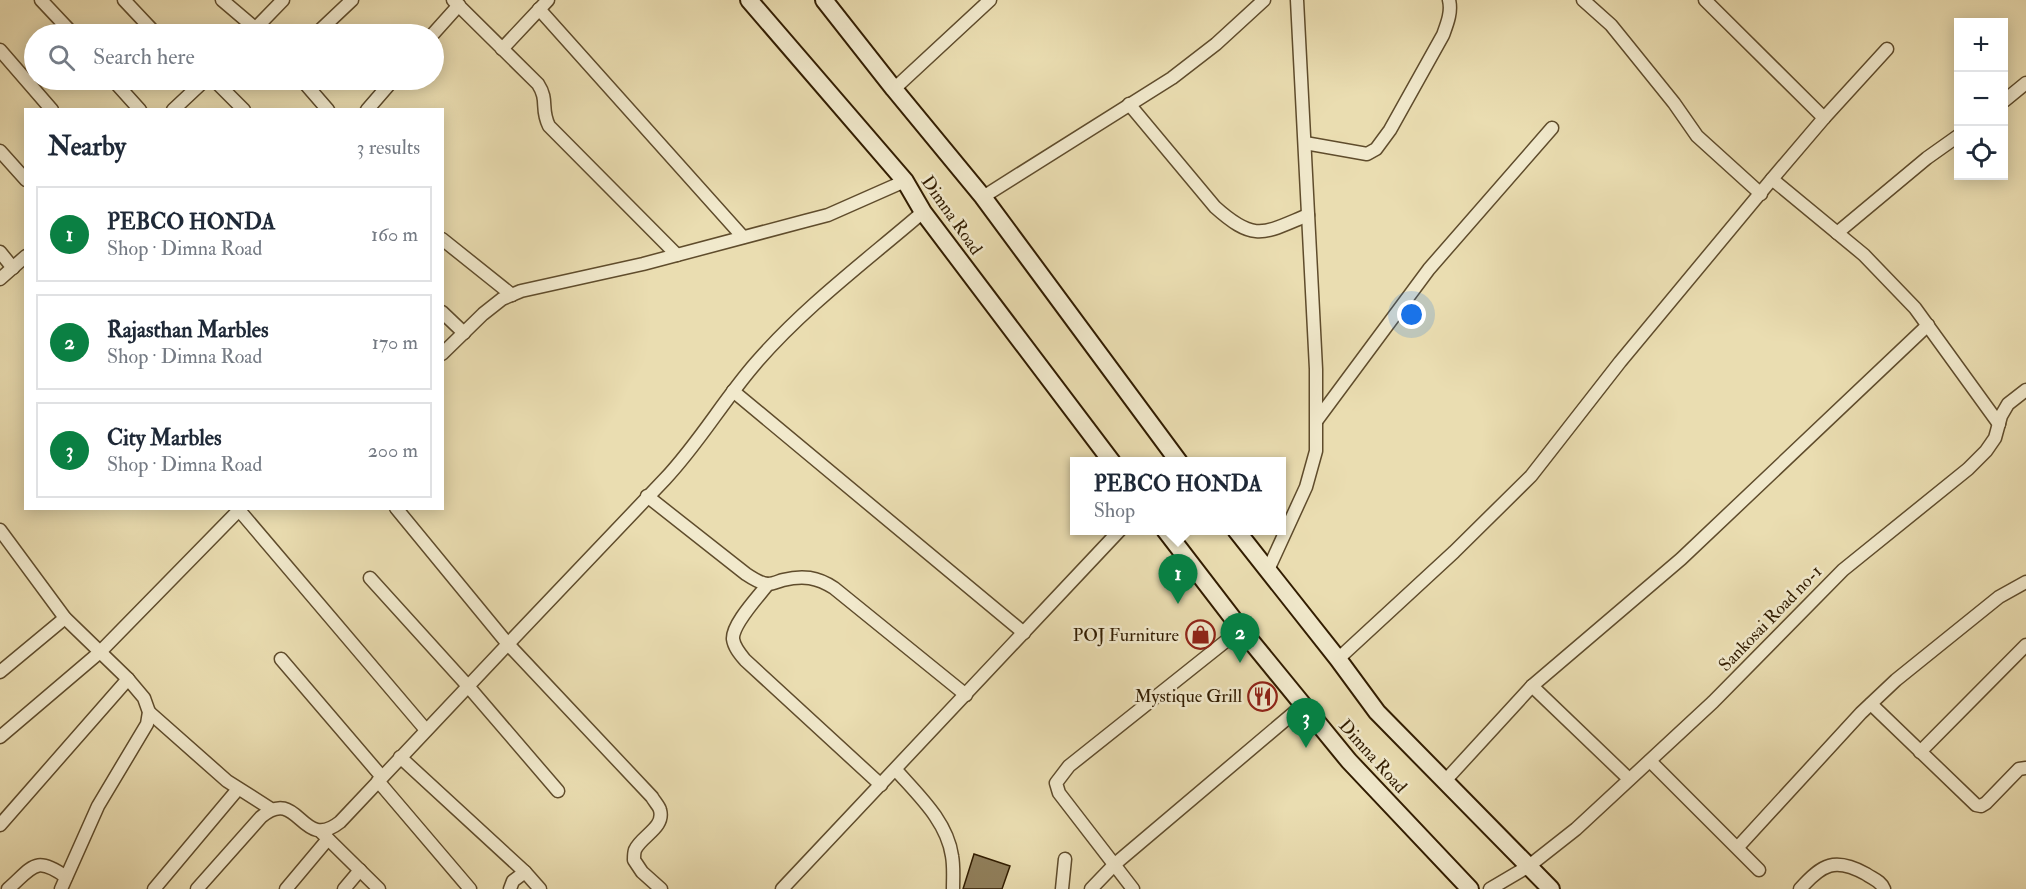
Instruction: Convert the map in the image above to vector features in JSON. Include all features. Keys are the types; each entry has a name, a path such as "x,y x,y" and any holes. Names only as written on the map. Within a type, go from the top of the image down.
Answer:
{"street":[{"path":"41,0 64,24"},
{"path":"124,0 147,24"},
{"path":"222,0 248,24"},
{"path":"263,24 283,0"},
{"path":"327,24 352,0"},
{"name":"Dimna Road","path":"749,0 905,181 923,212 1108,457"},
{"path":"824,0 983,197 1175,457"},
{"path":"894,89 990,0"},
{"path":"983,197 1172,78 1216,44 1264,0"},
{"path":"1286,531 1306,487 1316,451 1317,420 1297,0"},
{"path":"1305,143 1367,154 1376,149 1390,130 1443,35 1448,20 1449,0"},
{"path":"1583,0 1611,25 1629,46 1674,102 1697,136 1761,194"},
{"path":"1705,0 1824,118"},
{"path":"440,24 456,3 538,84 545,94 544,116 549,126 678,255"},
{"path":"502,49 544,5 743,237"},
{"path":"1338,659 1532,476 1620,362 1772,179 1887,49"},
{"path":"0,50 24,78"},
{"path":"2008,98 2026,83"},
{"path":"35,90 50,108"},
{"path":"122,90 138,108"},
{"path":"175,108 192,90"},
{"path":"224,90 241,108"},
{"path":"311,90 326,108"},
{"path":"369,108 384,90"},
{"path":"1129,104 1215,207 1229,220 1244,229 1260,233 1308,215"},
{"path":"1317,420 1429,269 1552,128"},
{"path":"1837,233 1954,139"},
{"path":"0,151 24,178"},
{"path":"1772,179 1864,255 1915,308 1999,424"},
{"path":"444,352 483,314 502,299 512,295 547,284 678,255 828,215 905,181"},
{"path":"286,889 324,835 340,822 689,450 755,363 805,314 923,212"},
{"path":"444,241 512,295"},
{"path":"0,252 13,268"},
{"path":"0,279 24,258"},
{"path":"444,314 464,333"},
{"path":"1444,782 1532,686 1681,559 1928,325"},
{"name":"Sankosai Road no-1","path":"1490,889 1529,866 1576,829 1713,702 1843,570 1968,469 1995,438 2008,404 2026,390"},
{"path":"733,391 1024,633"},
{"path":"647,496 757,581 768,584 796,577 812,577 822,580 966,695"},
{"path":"0,737 100,652 239,510"},
{"path":"241,510 426,730"},
{"path":"398,510 507,643 652,797 660,809 660,819 635,850 634,860 642,872 661,889"},
{"path":"0,530 65,618 128,679 144,698 149,712 147,724 98,806 64,883 47,864 39,864 8,889"},
{"path":"782,889 1116,535"},
{"name":"Dimna Road","path":"1168,535 1241,629 1349,760 1470,889"},
{"path":"1239,535 1377,712 1551,889"},
{"path":"1268,570 1284,535"},
{"path":"370,578 467,685 558,791"},
{"path":"1738,847 1806,771 1896,680 1999,597 2026,582"},
{"path":"768,584 736,627 733,638 737,650 745,660 881,785"},
{"path":"0,672 65,618"},
{"path":"1133,889 1059,793 1056,783 1069,766 1241,629"},
{"path":"1920,752 2026,645"},
{"path":"280,659 470,889"},
{"path":"0,825 128,679"},
{"path":"1532,686 1629,779"},
{"path":"1871,704 1970,800 1981,806 2019,769 2026,768"},
{"path":"1091,889 1115,864 1303,705"},
{"path":"149,712 238,789 271,809"},
{"path":"400,757 525,872 540,889"},
{"path":"1650,761 1759,870"},
{"path":"896,770 937,818 947,836 952,855 953,889"},
{"path":"154,889 238,789"},
{"path":"196,889 261,817 271,809 279,807 289,811 324,835 379,889"},
{"path":"1062,889 1065,859"},
{"path":"1800,889 1814,873 1831,864 1853,867 1882,884 1884,889"},
{"path":"344,889 360,870"},
{"path":"510,889 513,881 525,872"}],"building":[{"path":"974,854 1010,866 1002,889 963,889"}],"place":[{"name":"PEBCO HONDA","path":"1178,604"},
{"name":"POJ Furniture","path":"1200,635"},
{"name":"Rajasthan Marbles","path":"1240,663"},
{"name":"Mystique Grill","path":"1263,696"},
{"name":"City Marbles","path":"1306,748"}]}
